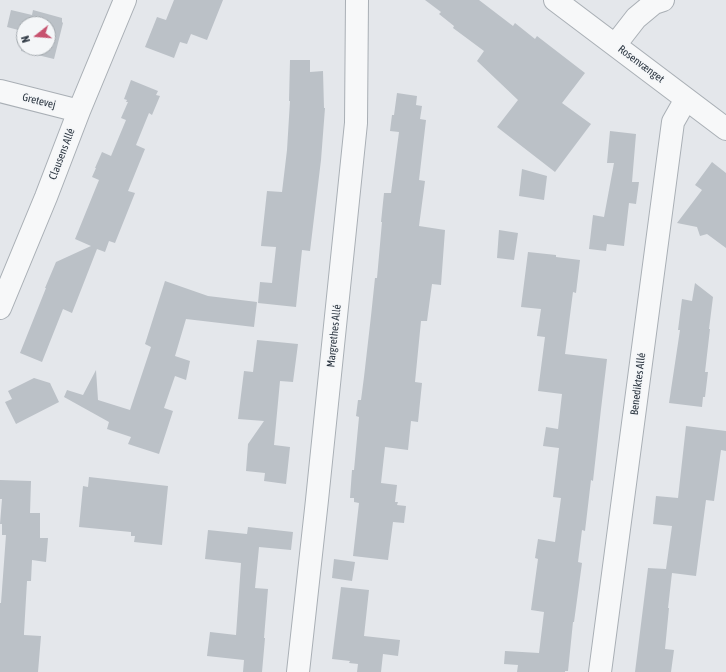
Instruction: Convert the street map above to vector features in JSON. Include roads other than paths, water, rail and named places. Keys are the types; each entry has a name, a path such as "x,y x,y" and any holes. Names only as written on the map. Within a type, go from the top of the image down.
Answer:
{"street":[{"name":"Clausens Allé","path":"0,308 125,0"},
{"name":"Margrethes Allé","path":"298,672 356,123 357,0"},
{"name":"Rosenvænget","path":"555,0 726,129"},
{"path":"615,45 636,18 654,3 663,0"},
{"name":"Gretevej","path":"0,91 79,111"},
{"name":"Benediktes Allé","path":"600,672 673,122 686,99"}]}
